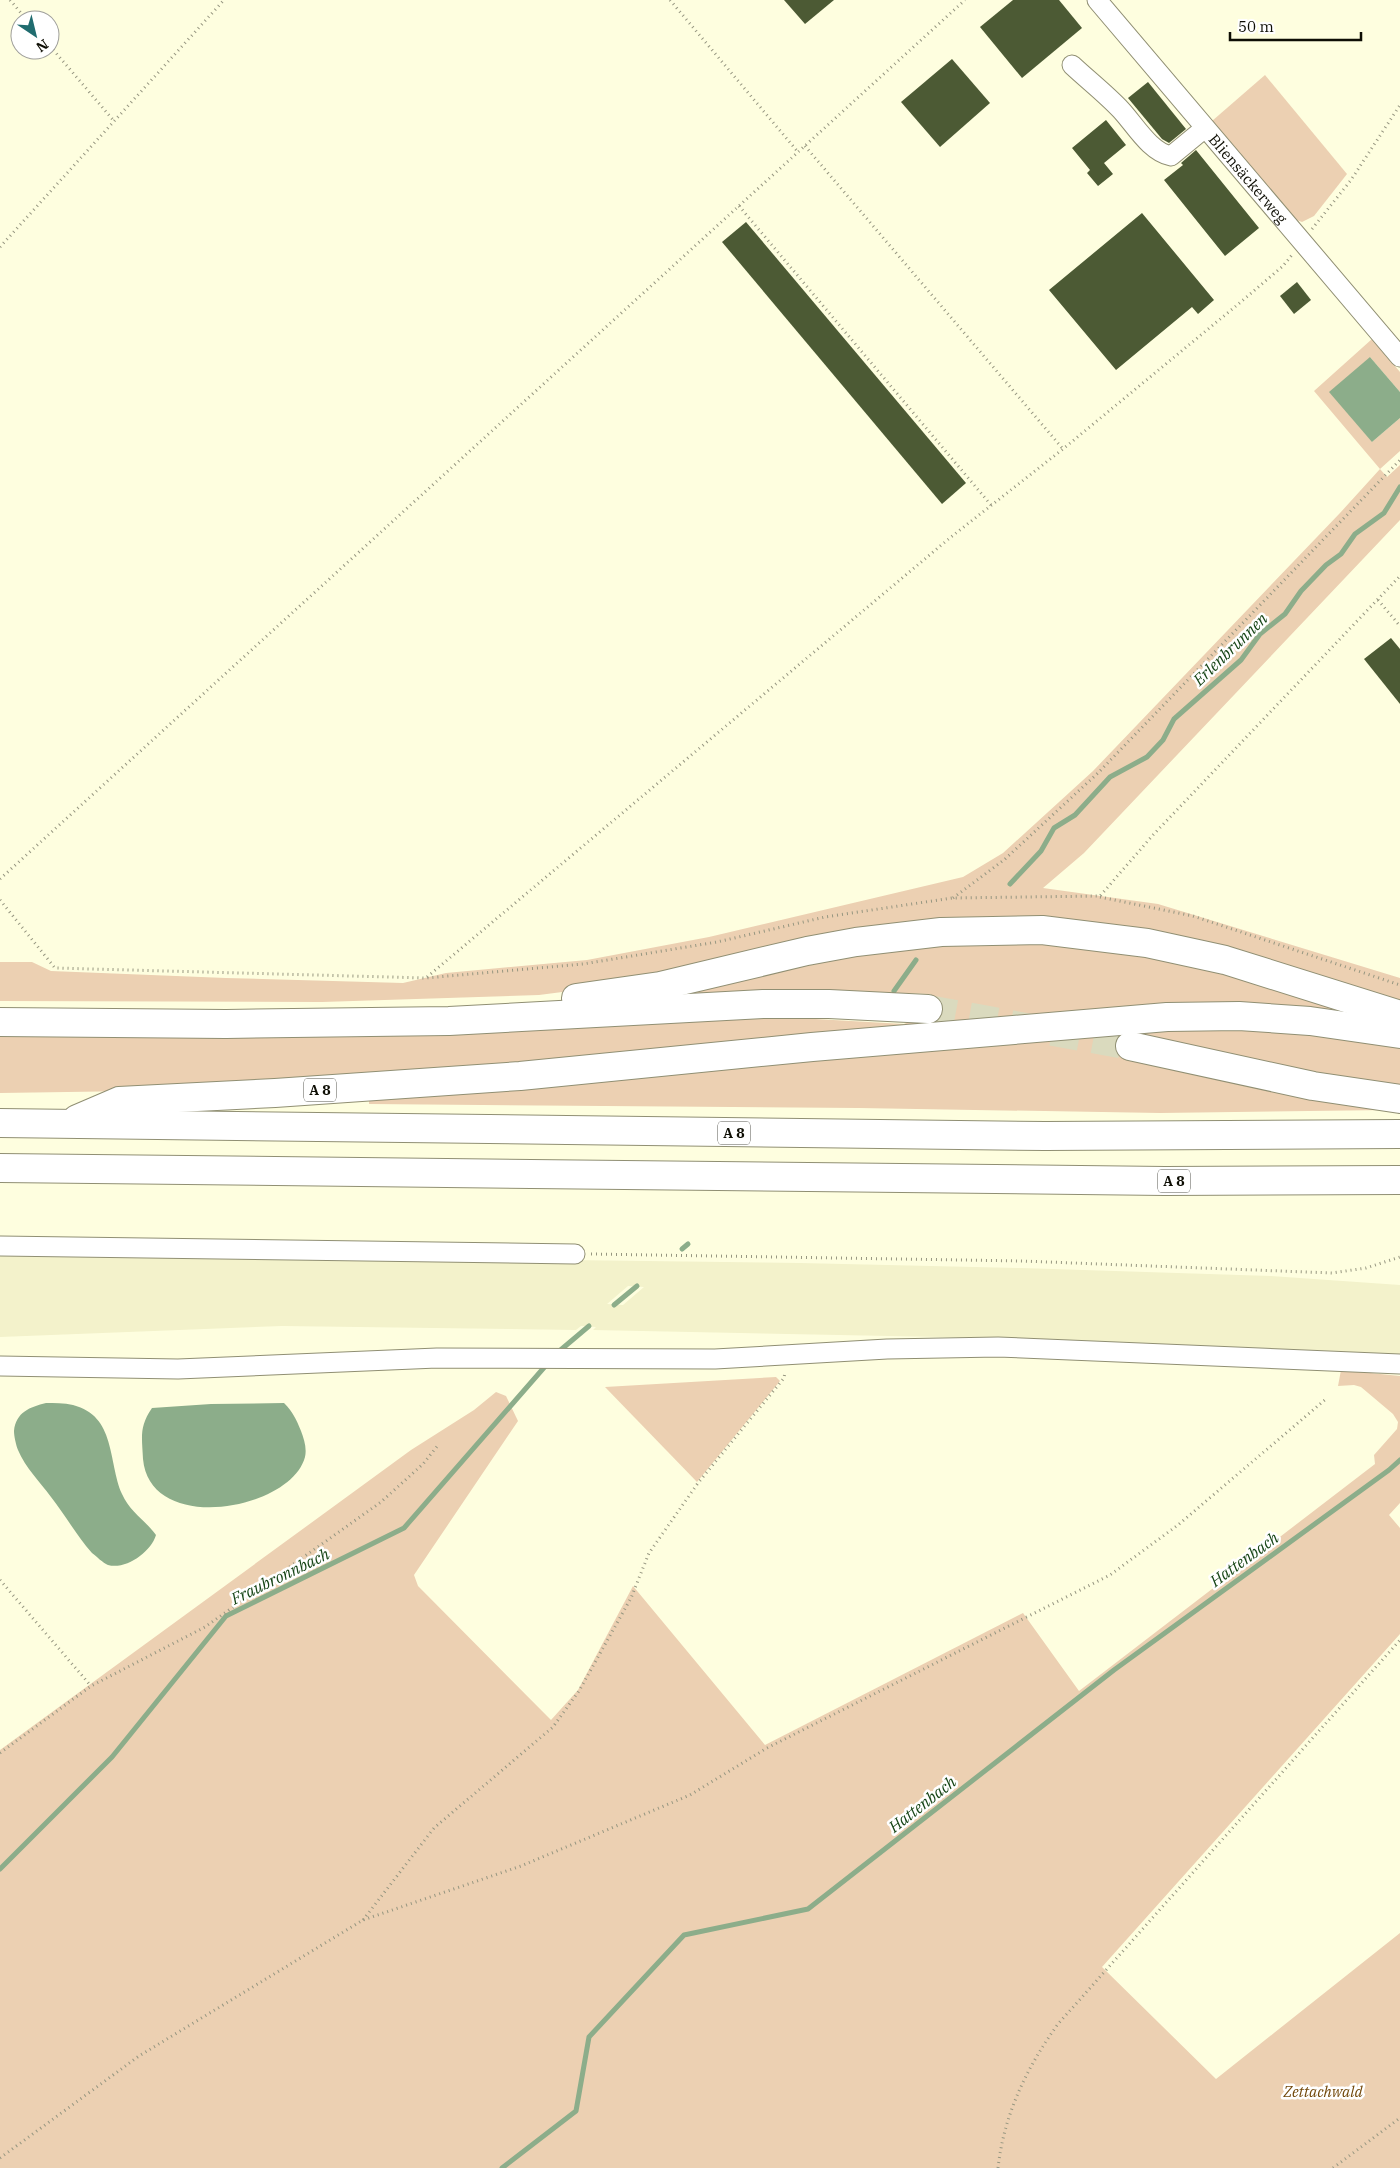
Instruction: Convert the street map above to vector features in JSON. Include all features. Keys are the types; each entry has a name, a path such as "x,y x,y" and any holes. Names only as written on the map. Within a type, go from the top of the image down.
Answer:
{"highway":[{"path":"520,1018 580,997 660,986 797,953 856,942 941,932 1011,930 1070,932 1147,943 1225,960 1400,1015"},
{"path":"0,1022 315,1023 520,1018 764,1004 838,1004 928,1009"},
{"name":"A 8","path":"68,1122 119,1101 275,1093 520,1076 812,1047 1167,1017 1239,1016 1310,1021 1400,1034"},
{"path":"1130,1046 1313,1086 1400,1099"},
{"name":"A 8","path":"0,1123 68,1122 479,1130 1045,1136 1400,1134"},
{"name":"A 8","path":"0,1168 1165,1181 1400,1180"}],"street":[{"name":"Bliensäckerweg","path":"1097,0 1400,357"},
{"path":"1072,66 1120,109 1151,144 1163,154 1171,156 1205,128"},
{"path":"0,1246 575,1254"},
{"path":"0,1366 178,1369 365,1360 715,1359 887,1349 998,1348 1400,1364"}],"path":[{"path":"10,0 18,10"},
{"path":"0,247 224,0"},
{"path":"670,0 798,152"},
{"path":"0,879 964,0"},
{"path":"60,58 114,121"},
{"path":"805,146 1063,449"},
{"path":"739,206 991,505"},
{"path":"426,978 991,505 1063,449 1165,364"},
{"path":"952,898 1004,860 1098,773 1400,460"},
{"path":"1100,896 1153,835 1400,576"},
{"path":"1378,600 1400,626"},
{"path":"0,900 55,968 426,978 583,964 717,942 824,917 952,898 1100,896 1193,916 1400,985"},
{"path":"575,1254 1013,1261 1327,1273 1356,1270 1400,1257"},
{"path":"362,1920 434,1828 553,1728 579,1691 622,1615 649,1554 698,1484 784,1378"},
{"path":"0,2158 139,2056 362,1920 522,1866 690,1795 767,1748 1110,1575 1178,1525 1326,1399"},
{"path":"0,1753 90,1686 205,1627 381,1502 423,1464 439,1444"},
{"path":"0,1580 90,1686"},
{"path":"998,2168 1010,2116 1021,2084 1037,2054 1058,2024 1400,1640"},
{"path":"1332,2168 1400,2118"}],"shaded area":[{"path":"1370,357 1400,392 1400,418 1372,442 1329,392"},
{"path":"0,1253 800,1263 1021,1268 1271,1276 1400,1285 1400,1354 1043,1339 593,1330 596,1327 581,1326 576,1330 282,1326 0,1337","holes":["628,1286 644,1287 623,1305 607,1304"]},
{"path":"46,1403 70,1404 87,1411 97,1419 104,1429 122,1494 133,1511 156,1535 149,1548 130,1562 115,1566 108,1565 92,1553 21,1456 14,1433 15,1425 25,1411"},
{"path":"284,1403 299,1427 304,1440 306,1454 294,1475 275,1490 249,1501 221,1507 194,1506 169,1499 151,1483 143,1459 142,1438 145,1421 152,1408 211,1404"}],"green space":[{"path":"1265,75 1347,174 1314,216 1302,222 1294,219 1212,121"},
{"path":"1372,339 1400,372 1400,392 1370,357 1372,442 1400,418 1400,451 1380,469 1314,391"},
{"path":"1400,465 1400,520 1084,853 1043,888 1158,904 1400,978 1400,1006 1029,919 632,983 539,995 322,1002 0,1001 0,962 32,962 51,971 403,983 446,973 587,960 709,937 963,877 1003,853 1093,771 1380,469 1387,477"},
{"path":"982,939 1146,951 1351,1011 1350,1015 1193,1004 1102,1008 442,1073 202,1090 0,1093 0,1033 564,1028 780,1017 904,1024 925,1009 931,994 790,990 667,998 786,964"},
{"path":"1256,1028 1332,1036 1400,1048 1400,1085 1305,1070 1147,1035 1132,1043 1121,1057 1387,1110 1160,1113 859,1108 369,1104 369,1101 568,1082 1048,1041 1157,1029"},
{"name":"Zettachwald","path":"1341,1370 1400,1376 1400,1503 1389,1515 1400,1528 1400,1634 1102,1967 1216,2079 1400,1933 1400,2168 0,2168 0,1750 411,1450 474,1410 496,1392 506,1396 518,1421 414,1575 418,1586 551,1720 578,1690 633,1586 765,1745 1023,1613 1079,1691 1375,1464 1374,1455 1397,1429 1398,1422 1393,1414 1361,1387 1354,1385 1338,1386"},
{"path":"776,1377 780,1381 697,1482 605,1387"}],"building":[{"path":"784,0 834,0 805,24"},
{"path":"1013,0 1059,0 1082,28 1022,78 980,27"},
{"path":"952,59 990,103 940,147 901,102"},
{"path":"1148,82 1186,129 1169,143 1162,139 1128,98"},
{"path":"1106,120 1126,145 1104,163 1113,174 1098,186 1087,173 1090,170 1072,148"},
{"path":"1196,150 1259,228 1225,256 1164,180 1183,165 1181,163"},
{"path":"1142,213 1214,300 1198,314 1192,307 1116,370 1049,290"},
{"path":"746,222 966,483 942,504 722,242"},
{"path":"1297,282 1311,300 1294,314 1280,296"},
{"path":"1391,638 1400,649 1400,704 1364,659"}],"waterway":[{"name":"Erlenbrunnen","path":"1010,884 1041,851 1054,828 1075,815 1110,777 1147,757 1163,740 1174,719 1241,660 1260,634 1285,614 1301,591 1326,565 1341,554 1355,534 1384,513 1400,487"},
{"name":"Erlenbrunnen","path":"894,991 916,960"},
{"name":"Fraubronnbach","path":"682,1249 688,1244"},
{"name":"Fraubronnbach","path":"614,1305 637,1286"},
{"name":"Fraubronnbach","path":"557,1353 589,1326"},
{"name":"Fraubronnbach","path":"0,1869 112,1757 226,1616 404,1528 548,1363"},
{"name":"Hattenbach","path":"502,2168 576,2111 589,2037 684,1935 808,1909 1114,1670 1389,1470 1400,1460"}],"tunnel":[{"path":"928,1009 1130,1046"}]}
